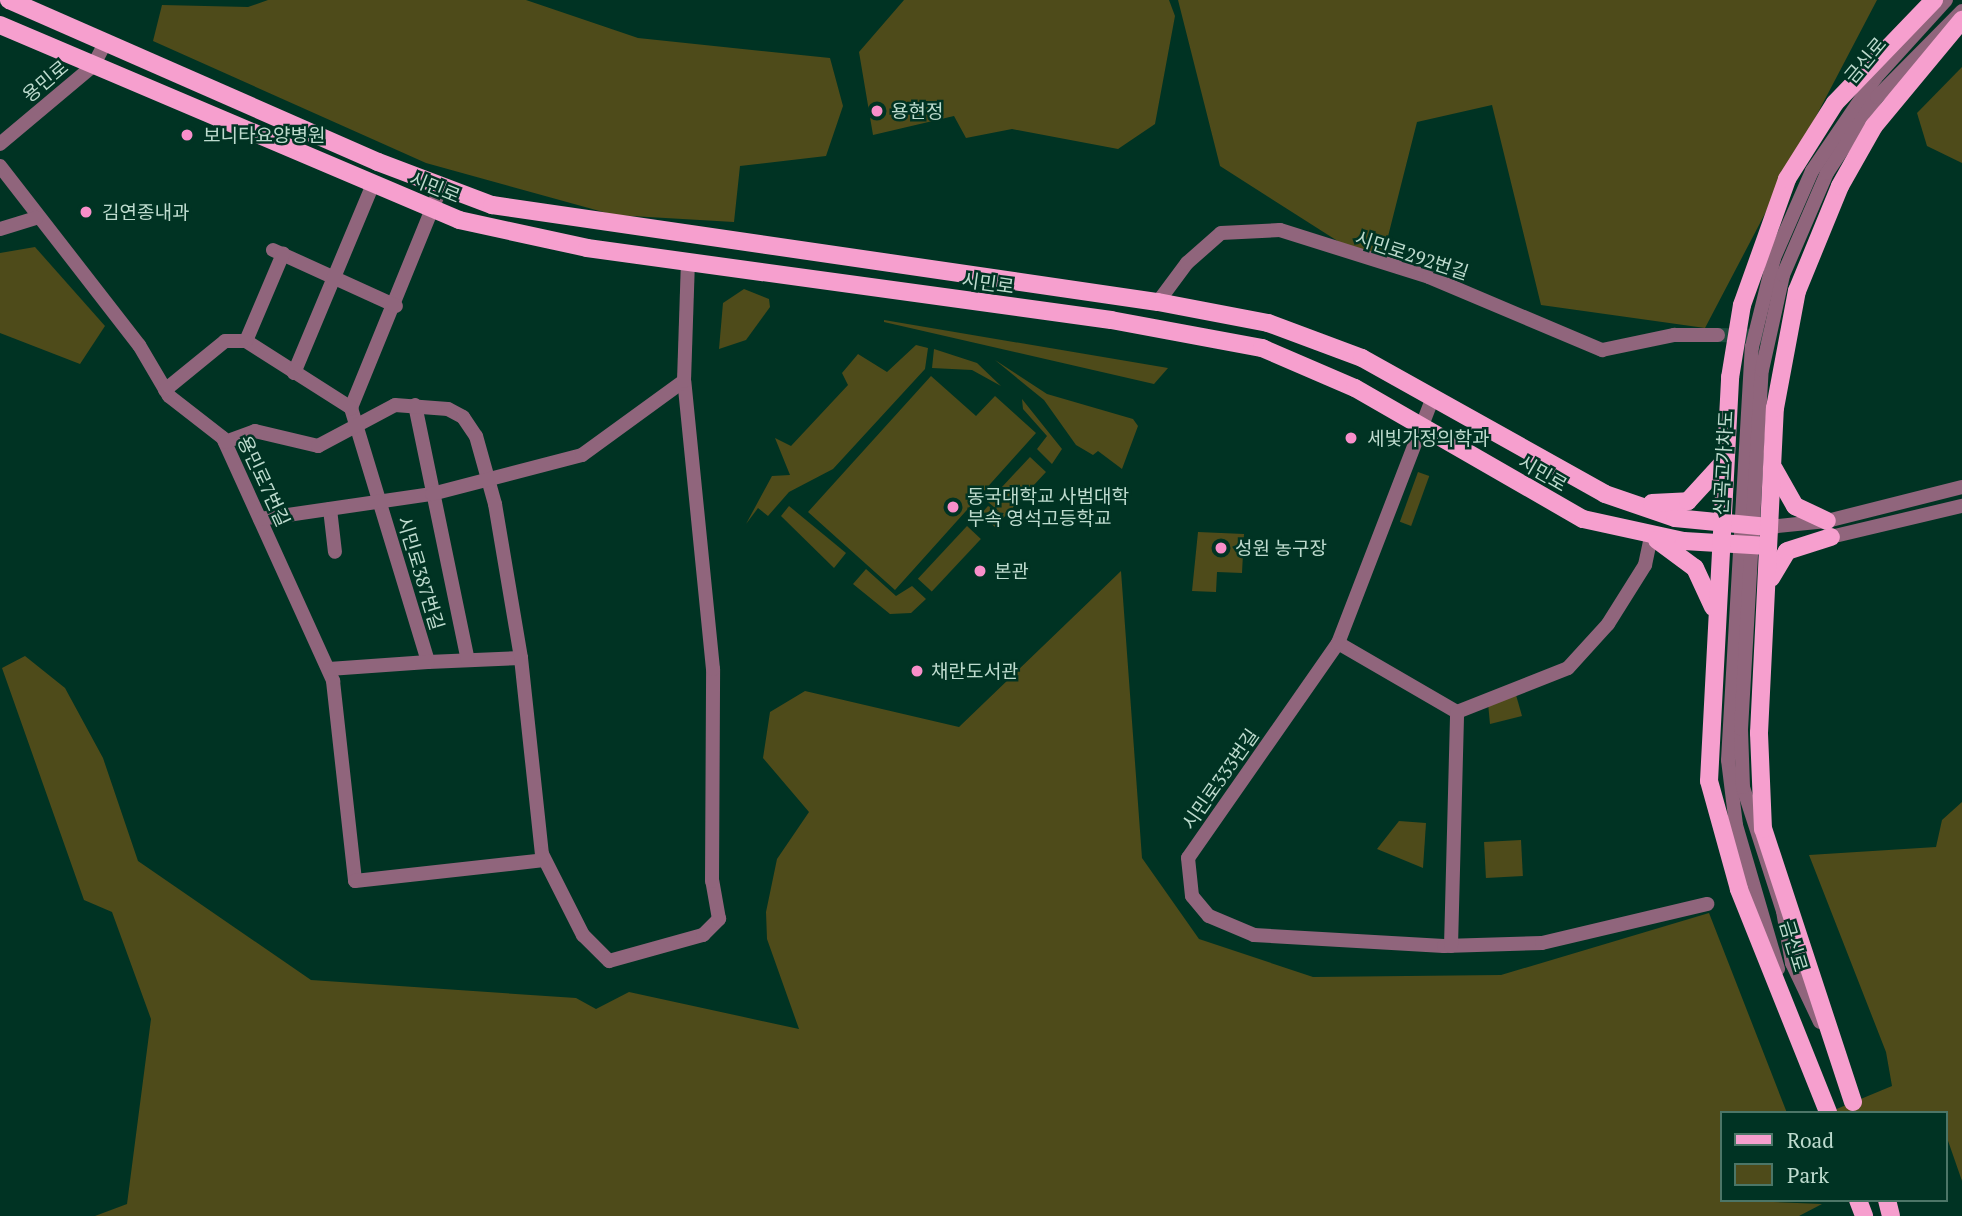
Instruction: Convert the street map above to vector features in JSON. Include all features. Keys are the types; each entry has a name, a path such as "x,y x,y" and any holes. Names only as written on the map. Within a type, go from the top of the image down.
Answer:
{"main road":[{"name":"시민로","path":"9,0 441,187 568,220 1158,302 1299,332 1433,397 1525,454 1618,500 1721,524 1769,527"},
{"path":"1785,992 1739,889 1713,800 1707,739 1724,446 1742,304 1787,179 1835,103 1934,0"},
{"path":"1832,1048 1763,829 1764,630 1772,455 1787,330 1824,220 1874,126 1962,20"},
{"name":"시민로","path":"0,24 433,209 544,241 1230,341 1320,369 1577,516 1651,536 1768,546"},
{"path":"1618,500 1685,502 1714,478 1724,446"},
{"path":"1764,630 1780,557 1829,529 1792,502 1777,479 1772,455"},
{"path":"1651,536 1695,568 1716,617"},
{"name":"금신로","path":"1785,992 1828,1111"},
{"name":"금신로","path":"1832,1048 1853,1102"}],"street":[{"name":"금신로","path":"1830,155 1876,77 1946,0"},
{"name":"금신로","path":"1830,155 1892,78 1962,11"},
{"name":"용민로","path":"0,144 93,66 106,42"},
{"name":"신곡고가차도","path":"1737,788 1763,360 1791,252 1830,155"},
{"name":"용민로7번길","path":"0,166 36,218 123,324 165,390 225,442 329,669 355,881 544,860"},
{"path":"294,373 373,184"},
{"path":"165,390 226,341 246,341 351,408 396,306 441,187"},
{"path":"0,229 36,218"},
{"name":"시민로292번길","path":"1158,302 1187,263 1221,233 1280,230 1429,277 1602,350 1674,335 1718,335"},
{"path":"246,341 278,252 396,306"},
{"path":"225,442 255,431 318,446 357,426 381,408 415,405 463,418 476,436 489,482 521,658 544,860 556,891 609,961 703,935 719,919 712,856 713,668 684,381 688,263"},
{"path":"260,519 432,495 489,482 582,455 684,381"},
{"name":"시민로333번길","path":"1433,397 1418,423 1392,514 1338,643 1188,858 1192,896 1209,916 1254,935 1451,946 1542,943 1707,904"},
{"path":"415,405 468,660"},
{"name":"시민로387번길","path":"351,408 428,662 521,658"},
{"name":"시민로","path":"1768,546 1962,486"},
{"name":"시민로","path":"1769,527 1829,529 1962,506"},
{"path":"330,509 335,552"},
{"path":"1457,712 1568,668 1608,624 1645,565 1651,536"},
{"path":"1338,643 1457,712"},
{"path":"329,669 428,662"},
{"path":"1451,946 1457,712"},
{"name":"금신로","path":"1737,788 1785,992"},
{"name":"금신로","path":"1737,788 1783,911 1791,963 1832,1048"}],"green space":[{"path":"268,0 526,0 638,38 830,58 843,106 826,156 740,166 734,222 614,215 426,163 153,41 162,5 248,7"},
{"path":"904,0 1169,0 1175,16 1155,124 1118,149 1012,129 966,138 954,116 873,135 859,52"},
{"path":"1178,0 1877,0 1705,328 1541,305 1492,105 1417,122 1380,268 1220,166"},
{"path":"1962,67 1962,163 1927,146 1917,113"},
{"path":"35,247 105,326 80,364 0,333 0,253"},
{"path":"744,289 769,299 770,307 746,340 719,349 723,303"},
{"path":"884,320 1168,368 1154,384"},
{"path":"916,345 928,348 925,369 833,469 789,492 768,516 758,508 746,524 772,476 790,475 775,438 791,446 848,385 842,373 858,354 887,372"},
{"path":"934,349 977,363 1001,386 972,370 932,368"},
{"path":"995,360 1047,394 1133,419 1138,426 1122,469 1098,451 1093,455 1076,445 1044,400"},
{"path":"931,376 976,416 995,396 1036,433 895,590 808,512"},
{"path":"1022,399 1062,449 1052,464 1037,449 1047,436 1023,409"},
{"path":"1030,457 1046,472 995,527 981,514 988,506 1000,512 988,502"},
{"path":"1418,472 1429,476 1411,526 1400,522"},
{"path":"789,506 846,553 834,568 781,516"},
{"path":"967,526 981,539 932,592 918,579"},
{"name":"성원 농구장","path":"1198,532 1244,534 1242,573 1217,572 1216,592 1192,591"},
{"path":"866,569 896,596 912,586 926,599 911,613 890,614 853,584"},
{"path":"1121,571 1142,858 1199,939 1313,977 1501,975 1709,913 1786,1111 1720,1111 1720,1202 1822,1204 1799,1216 95,1216 127,1204 151,1019 112,912 84,900 2,668 25,656 65,688 103,758 138,861 311,980 576,998 596,1009 629,992 799,1029 767,939 766,912 777,859 809,812 763,758 770,712 805,691 959,727"},
{"path":"1516,695 1522,716 1490,724 1488,703"},
{"path":"1962,802 1962,1181 1948,1141 1948,1111 1832,1111 1892,1086 1886,1052 1809,855 1936,847 1942,820"},
{"path":"1399,821 1426,823 1423,868 1377,849"},
{"path":"1521,840 1523,876 1486,878 1484,842"}],"tunnel":[{"path":"1718,335 1795,337"}],"place":[{"name":"용현정","path":"877,111"},
{"name":"보니타요양병원","path":"187,135"},
{"name":"김연종내과","path":"86,212"},
{"name":"세빛가정의학과","path":"1351,438"},
{"name":"동국대학교 사범대학 부속 영석고등학교","path":"953,507"},
{"name":"성원 농구장","path":"1221,548"},
{"name":"본관","path":"980,571"},
{"name":"채란도서관","path":"917,671"}]}
